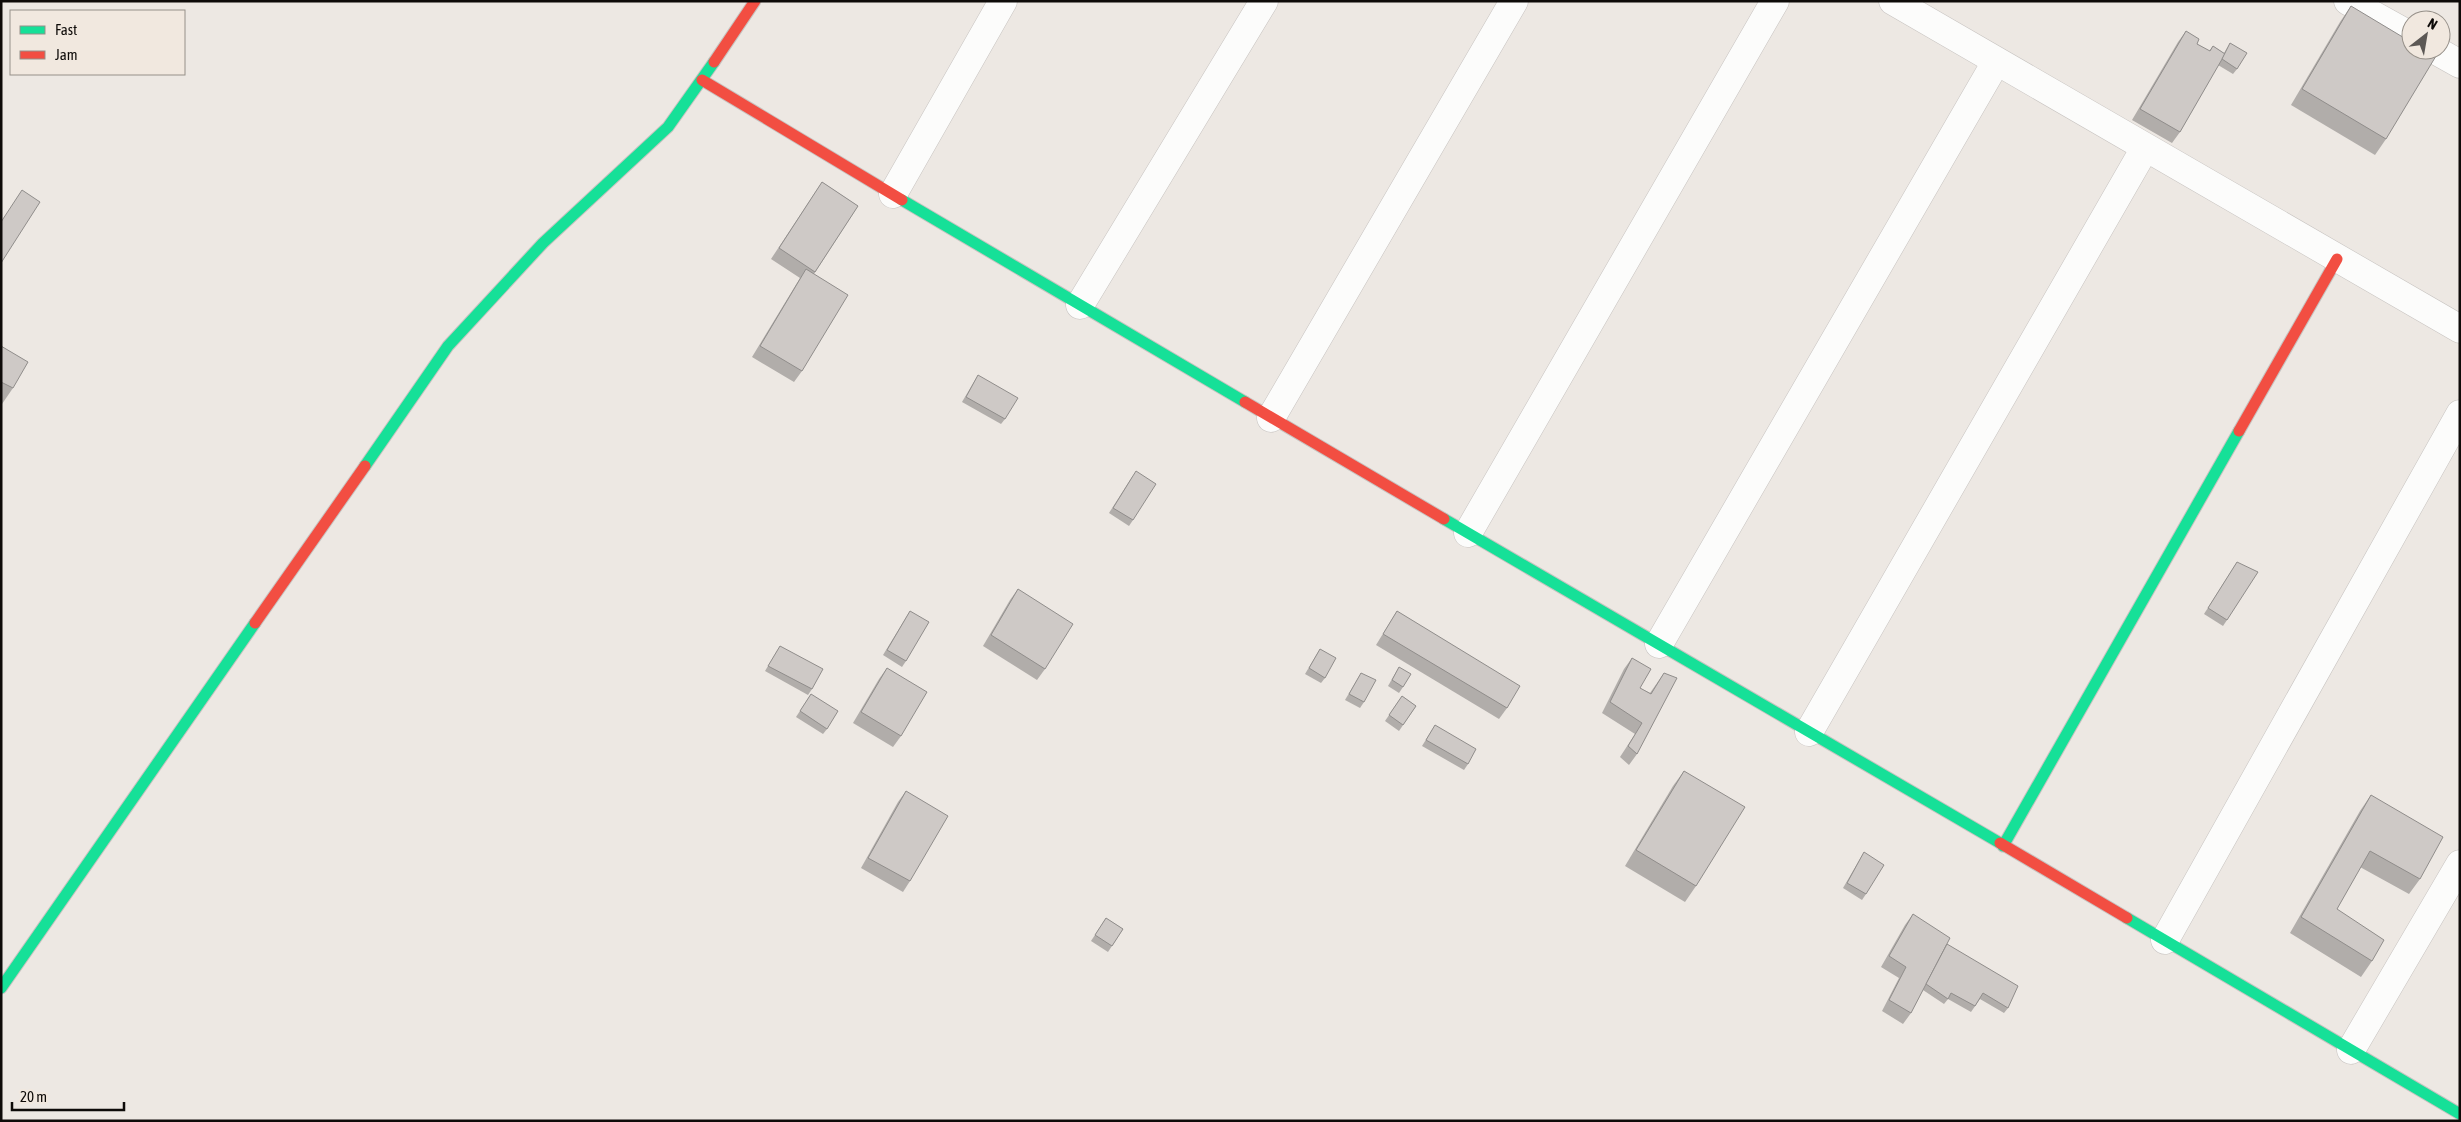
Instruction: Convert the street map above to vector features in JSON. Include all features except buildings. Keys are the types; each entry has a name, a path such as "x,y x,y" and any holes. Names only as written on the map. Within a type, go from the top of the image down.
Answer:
{"street":[{"path":"1,988 448,346 543,244 668,126 702,80 755,1"},
{"path":"893,194 1003,1"},
{"path":"1080,305 1264,1"},
{"path":"1271,418 1514,1"},
{"path":"1468,533 1775,1"},
{"path":"1893,1 2460,329"},
{"path":"2348,1 2401,30"},
{"path":"1659,644 1996,62"},
{"path":"702,80 1271,418 2460,1114"},
{"path":"1809,732 2145,148"},
{"path":"2003,846 2337,259"},
{"path":"2165,940 2460,414"},
{"path":"2351,1050 2460,864"}],"traffic: fast":[{"path":"365,466 448,346 543,243 668,127 714,62"},
{"path":"902,200 1245,402"},
{"path":"2003,846 2239,431"},
{"path":"1444,519 2000,843"},
{"path":"1,988 255,623"},
{"path":"2127,918 2460,1114"}],"traffic: jam":[{"path":"714,62 755,1"},
{"path":"702,80 902,200"},
{"path":"2239,431 2337,259"},
{"path":"1245,402 1444,519"},
{"path":"255,623 365,466"},
{"path":"2000,843 2127,918"}]}
